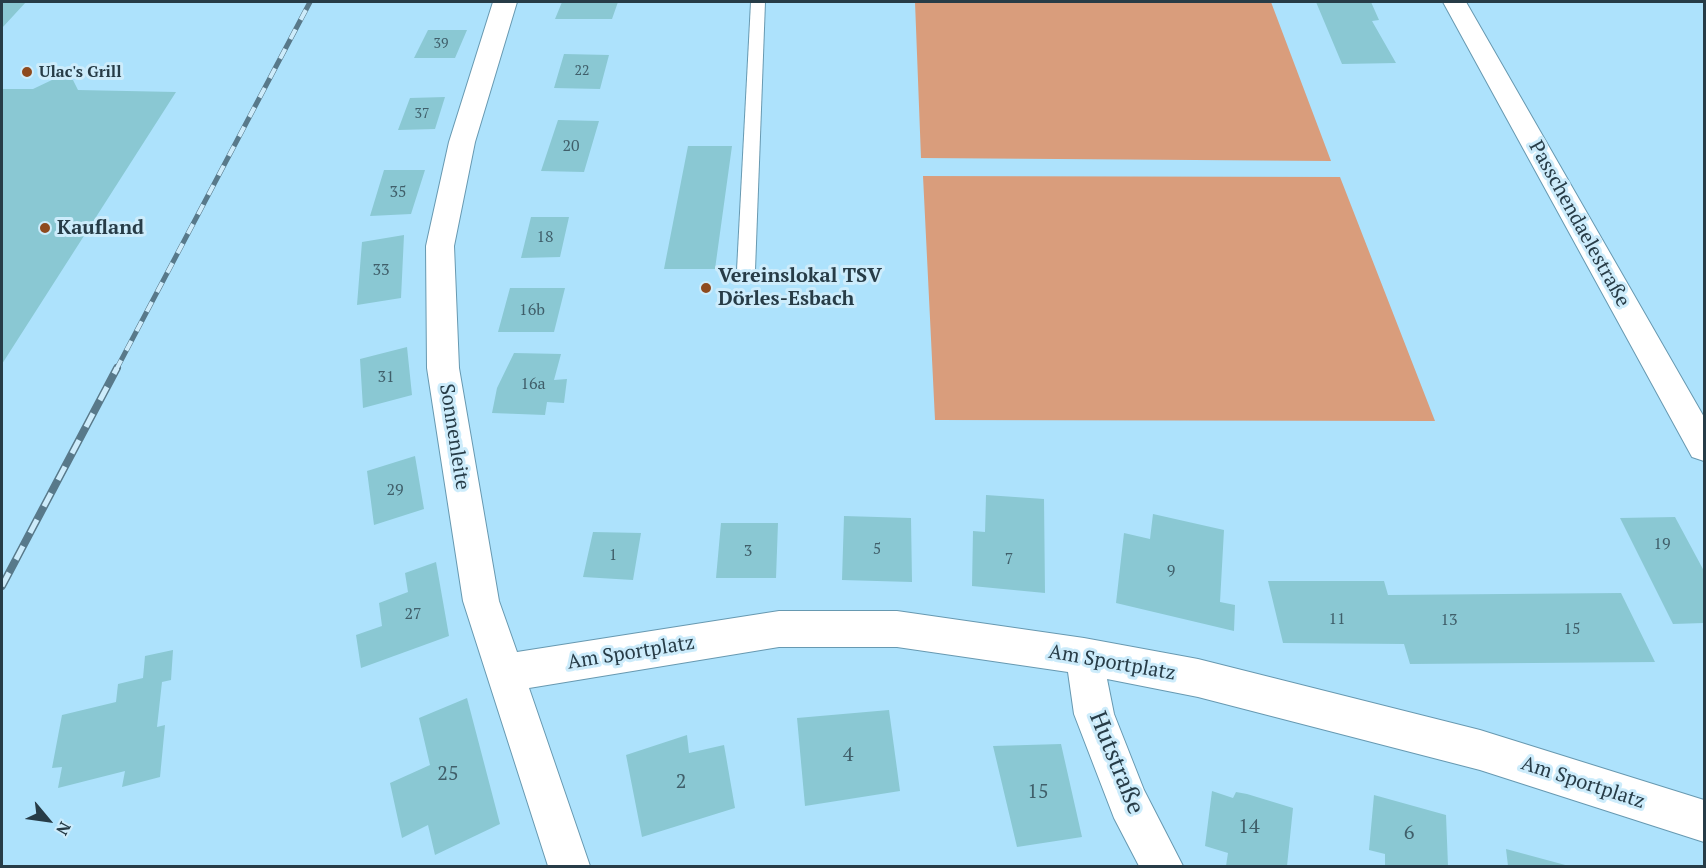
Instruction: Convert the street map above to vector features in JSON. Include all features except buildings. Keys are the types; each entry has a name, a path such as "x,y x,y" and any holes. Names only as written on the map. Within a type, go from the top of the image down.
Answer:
{"street":[{"name":"Sonnenleite","path":"505,2 462,142 440,246 443,368 481,601 569,867"},
{"name":"Passchendaelestraße","path":"1454,2 1704,447"},
{"name":"Am Sportplatz","path":"504,673 780,629 897,629 1084,656 1198,678 1480,750 1704,821"},
{"name":"Hutstraße","path":"1084,656 1094,714 1129,802 1162,867"}],"lane":[{"path":"746,270 758,2"}],"shaded area":[{"path":"915,2 1271,2 1331,161 921,158"},
{"path":"923,176 1340,177 1435,421 935,420"}],"railway":[{"path":"116,370 310,2"},
{"path":"2,586 117,368"}],"place":[{"name":"Ulac's Grill","path":"27,72"},
{"name":"Kaufland","path":"45,228"},
{"name":"Vereinslokal TSV Dörles-Esbach","path":"706,288"}]}
